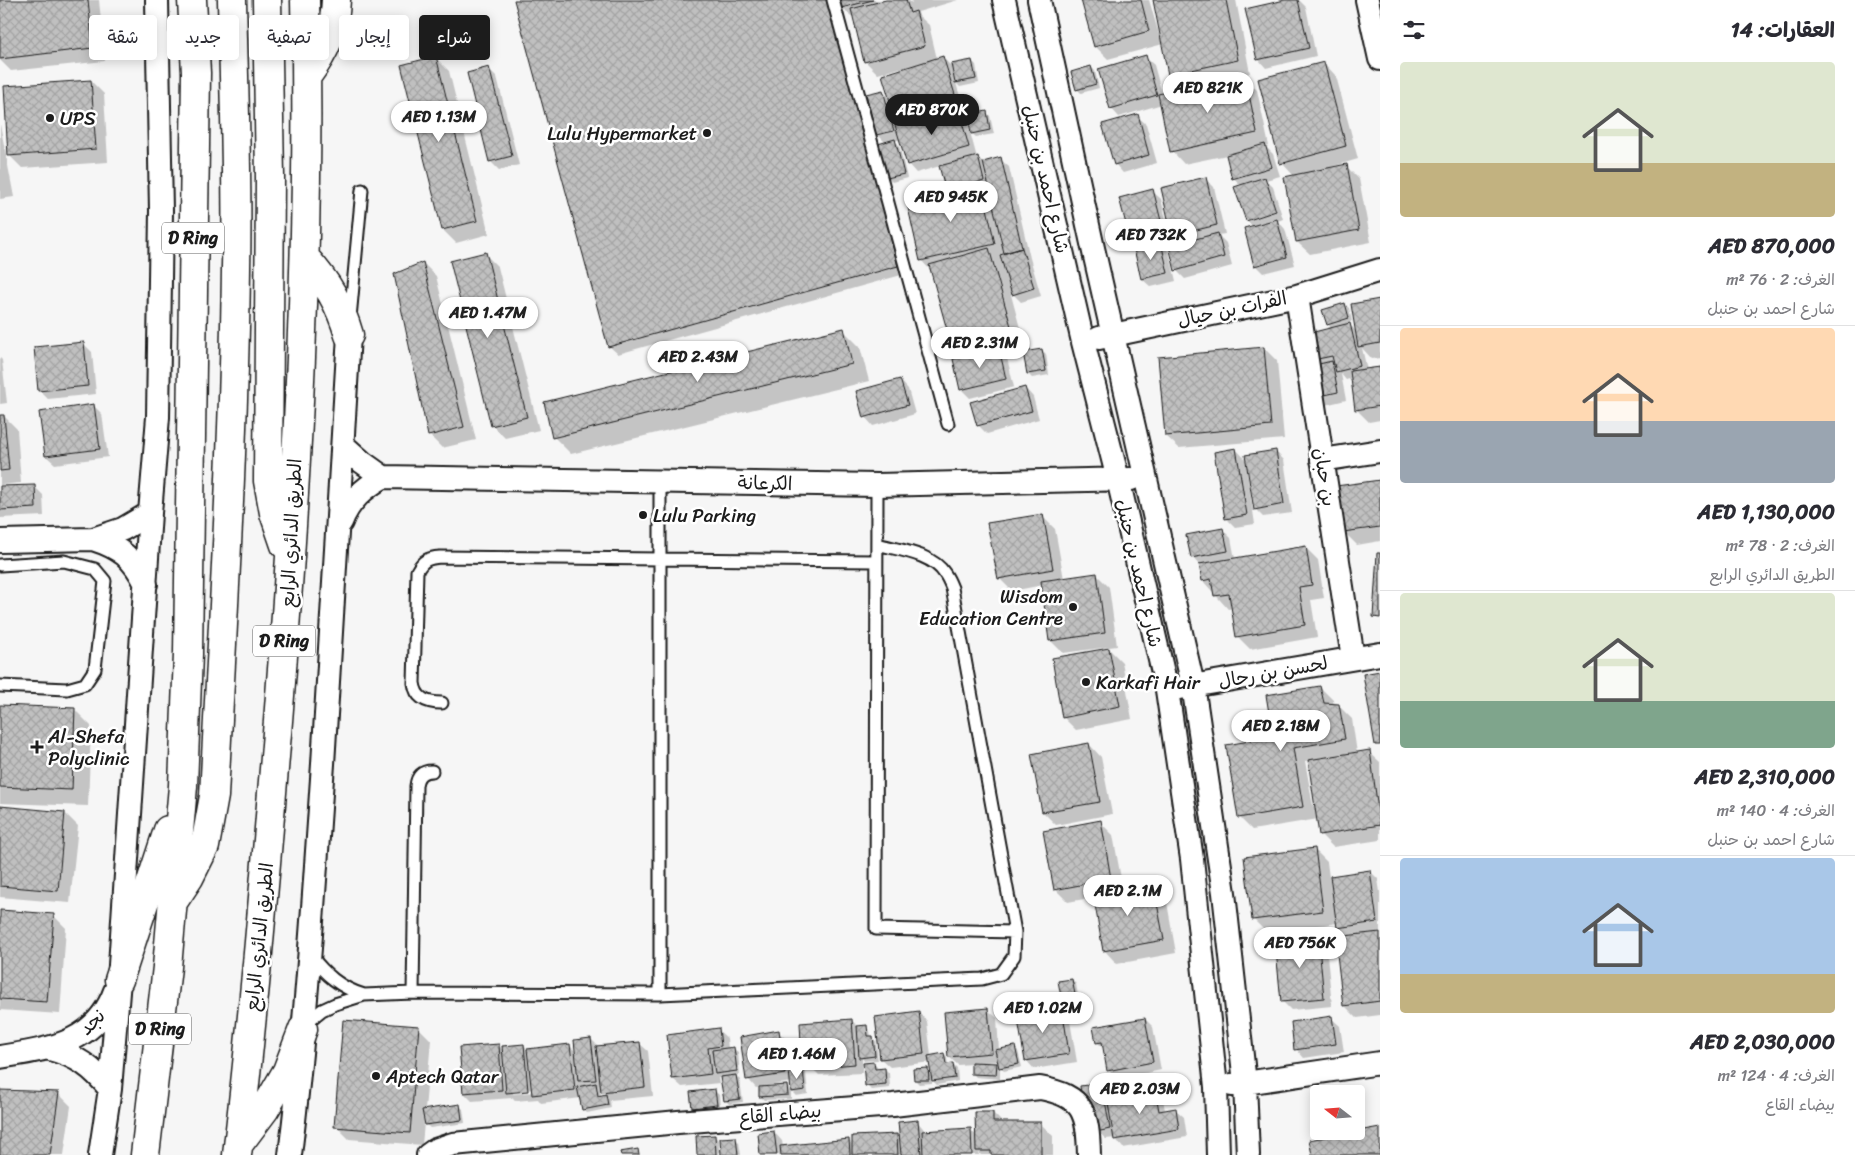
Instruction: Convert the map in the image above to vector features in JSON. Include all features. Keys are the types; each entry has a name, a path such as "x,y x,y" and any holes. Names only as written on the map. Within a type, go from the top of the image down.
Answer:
{"main road":[{"name":"D Ring","path":"145,1155 173,902 183,786 188,654 196,73 192,0"},
{"path":"173,902 189,878 206,846 214,796 232,454 236,296 236,141 232,0"},
{"path":"267,0 270,178 268,480 274,513 290,561"},
{"name":"الطريق الدائري الرابع","path":"238,1150 267,857 290,561 306,259 307,76 305,0"},
{"path":"307,76 321,57 330,37 336,16 336,0"},
{"path":"306,259 328,286 337,301 349,335"},
{"path":"119,980 183,786"},
{"path":"238,1150 274,1094 287,1070 304,1029"}],"street":[{"path":"100,1155 110,1089 119,980 158,417 161,211 157,0"},
{"name":"شارع احمد بن حنبل","path":"1004,0 1083,342 1118,480 1167,690 1192,859 1216,1087 1218,1155"},
{"path":"1366,0 1380,59"},
{"name":"شارع احمد بن حنبل","path":"1040,1 1092,242 1193,686 1224,893 1245,1083 1248,1155"},
{"path":"1063,252 1092,242"},
{"name":"الفرات بن حيال","path":"1083,342 1297,296 1380,270"},
{"name":"بن حبان","path":"1297,296 1353,658"},
{"path":"290,1155 300,1075 310,954 349,335"},
{"path":"338,530 344,513 354,498 383,476 357,458 343,445"},
{"path":"1322,460 1380,451"},
{"name":"الكرعانة","path":"383,476 877,485 1147,478"},
{"path":"0,541 93,539 123,529 150,513"},
{"path":"93,539 110,545 126,554 138,568 146,584"},
{"name":"لحسن بن رحال","path":"1167,690 1380,654"},
{"name":"نجد","path":"0,1057 50,1049 69,1042 92,1026 101,1016 112,999 119,980"},
{"name":"نجد","path":"50,1049 64,1053 84,1063 110,1089"},
{"path":"1216,1087 1380,1063"},
{"name":"بيضاء القاع","path":"428,1155 435,1150 453,1144 678,1122 893,1105 1040,1088 1058,1091 1074,1100 1084,1116 1089,1155"}],"lane":[{"path":"834,0 948,424"},
{"path":"349,335 362,190"},
{"path":"660,481 660,994"},
{"path":"877,485 876,929 1015,932"},
{"path":"304,1029 311,1019 322,1010 364,995 413,993 660,994 982,979 1001,974 1014,956 1015,932 952,588 945,574 937,565 924,558 877,544"},
{"path":"442,703 423,700 415,690 414,683 417,571 422,562 430,558 876,561"},
{"path":"0,565 64,561 95,569 105,582 95,670 85,684 67,689 0,686"},
{"path":"413,993 417,780 420,774 425,771 432,771"},
{"path":"310,954 319,966 338,984 364,995"}],"building":[{"path":"0,0 88,0 89,48 0,59"},
{"name":"Lulu Hypermarket","path":"514,0 829,0 898,266 608,347"},
{"path":"839,0 873,0 841,8"},
{"path":"886,0 906,0 910,13 916,11 925,46 864,62 851,9"},
{"path":"1081,0 1141,0 1149,31 1094,47"},
{"path":"1153,0 1226,0 1238,60 1168,75"},
{"path":"1285,0 1298,0 1309,48 1257,60 1245,9"},
{"path":"1146,55 1157,95 1110,109 1098,69"},
{"path":"943,56 956,98 895,117 882,75"},
{"path":"420,60 437,60 477,221 442,230 401,65"},
{"path":"972,60 976,79 955,83 951,64"},
{"path":"1324,62 1346,146 1280,164 1258,79"},
{"path":"1091,66 1096,84 1076,90 1071,72"},
{"path":"489,67 512,156 489,162 467,73"},
{"path":"1245,75 1257,133 1170,152 1158,94"},
{"name":"UPS","path":"91,80 96,149 8,156 4,86"},
{"path":"883,90 894,131 876,135 866,94"},
{"path":"958,108 969,147 907,165 895,125"},
{"path":"987,111 990,130 971,134 968,115"},
{"path":"1138,114 1149,155 1114,165 1102,124"},
{"path":"895,139 904,174 887,178 878,144"},
{"path":"1265,144 1272,167 1232,179 1226,155"},
{"path":"978,156 984,181 946,191 939,166"},
{"path":"1001,157 1022,248 1004,253 983,162"},
{"path":"1347,164 1359,230 1296,242 1284,177"},
{"path":"1206,177 1217,225 1172,236 1161,188"},
{"path":"1265,177 1276,211 1246,221 1234,187"},
{"path":"982,186 995,244 920,261 907,203"},
{"path":"1153,189 1163,229 1130,239 1119,198"},
{"path":"1277,219 1287,257 1254,266 1244,228"},
{"path":"1218,233 1224,257 1175,271 1169,246"},
{"path":"1161,242 1168,273 1141,279 1134,249"},
{"path":"989,248 1012,330 952,348 929,265"},
{"path":"1022,248 1034,288 1012,295 1000,255"},
{"path":"486,252 527,417 491,426 450,261"},
{"path":"423,262 464,427 428,436 394,274"},
{"path":"1380,299 1380,343 1358,347 1351,304"},
{"path":"1345,303 1349,318 1327,325 1322,310"},
{"path":"1350,323 1360,366 1336,372 1332,356 1313,360 1306,334"},
{"path":"844,328 852,364 552,438 544,402"},
{"path":"84,342 88,386 38,391 34,347"},
{"path":"1264,347 1271,426 1165,436 1158,357"},
{"path":"999,348 1006,379 960,390 953,359"},
{"path":"1042,349 1046,371 1027,374 1023,352"},
{"path":"1332,361 1338,392 1316,397 1310,366"},
{"path":"1380,367 1380,406 1355,410 1350,371"},
{"path":"900,379 908,405 863,418 856,391"},
{"path":"1025,387 1032,411 977,426 970,402"},
{"path":"94,404 100,449 45,456 39,412"},
{"path":"0,415 4,415 9,470 0,471"},
{"path":"1236,448 1247,515 1225,519 1214,452"},
{"path":"1276,450 1284,504 1254,510 1245,455"},
{"path":"1380,480 1380,527 1343,532 1336,486"},
{"path":"35,485 36,508 0,510 0,486"},
{"path":"1043,514 1053,569 998,579 987,523"},
{"path":"1223,528 1228,551 1191,558 1186,535"},
{"path":"1306,546 1312,585 1299,587 1305,625 1236,637 1229,594 1214,596 1211,579 1202,581 1199,564"},
{"path":"1377,553 1380,553 1380,618 1373,617"},
{"name":"Wisdom Education Centre","path":"1097,573 1105,633 1049,641 1041,581"},
{"name":"Karkafi Hair","path":"1109,648 1120,706 1062,718 1052,658"},
{"path":"1380,671 1380,745 1375,745 1363,674"},
{"path":"1320,686 1324,703 1339,704 1345,739 1293,748 1303,807 1238,818 1226,745 1273,737 1266,695"},
{"name":"Al-Shefa Polyclinic","path":"0,705 75,708 72,790 0,787"},
{"name":"Karkafi Hair","path":"1089,743 1100,802 1042,812 1031,754"},
{"path":"1370,750 1380,825 1319,835 1308,760"},
{"path":"0,806 65,812 58,891 0,886"},
{"path":"1101,820 1111,879 1054,890 1043,831"},
{"path":"1315,848 1323,911 1252,920 1244,857"},
{"path":"1370,870 1377,922 1337,928 1330,876"},
{"path":"1153,882 1164,940 1103,951 1093,893"},
{"path":"0,910 54,914 47,1002 0,999"},
{"path":"1380,932 1380,1001 1343,1006 1335,937"},
{"path":"1318,936 1324,998 1281,1002 1275,940"},
{"path":"1072,979 1079,1015 1065,1018 1058,981"},
{"path":"1062,1006 1069,1054 1025,1061 1017,1014"},
{"path":"988,1008 992,1053 948,1057 944,1012"},
{"path":"919,1011 924,1054 880,1059 875,1017"},
{"path":"1332,1016 1336,1044 1294,1050 1291,1022"},
{"path":"1145,1018 1153,1062 1107,1071 1102,1042 1096,1043 1093,1027"},
{"path":"852,1019 855,1064 810,1068 808,1043 801,1043 800,1023"},
{"name":"Aptech Qatar","path":"343,1020 419,1026 410,1133 334,1127"},
{"path":"867,1025 868,1036 873,1036 875,1056 859,1058 857,1026"},
{"path":"719,1028 721,1046 708,1048 711,1074 672,1079 667,1035"},
{"path":"779,1030 785,1074 746,1080 740,1037"},
{"path":"591,1038 596,1080 578,1081 574,1040"},
{"path":"640,1042 645,1087 601,1092 596,1046"},
{"path":"499,1044 502,1090 463,1093 459,1047"},
{"path":"524,1044 528,1091 506,1093 502,1046"},
{"path":"570,1044 575,1090 532,1095 527,1049"},
{"path":"1015,1046 1019,1064 999,1068 995,1050"},
{"path":"734,1047 737,1071 715,1074 712,1050"},
{"path":"944,1053 946,1064 953,1063 955,1078 932,1081 928,1056"},
{"path":"874,1062 875,1069 885,1068 886,1084 865,1086 863,1063"},
{"path":"971,1062 997,1063 996,1075 971,1074"},
{"path":"803,1068 805,1090 791,1092 789,1070"},
{"path":"928,1068 929,1080 914,1080 913,1069"},
{"path":"736,1075 740,1099 724,1101 720,1077"},
{"path":"596,1083 598,1096 606,1094 608,1105 582,1110 577,1087"},
{"path":"1102,1083 1110,1129 1096,1132 1091,1102 1082,1103 1080,1086"},
{"path":"787,1085 788,1095 759,1097 759,1087"},
{"path":"715,1089 717,1105 692,1108 690,1092"},
{"path":"1155,1089 1159,1111 1176,1108 1179,1129 1114,1140 1107,1097"},
{"path":"0,1090 59,1092 50,1155 0,1155"},
{"path":"460,1104 462,1120 425,1125 422,1110"},
{"path":"975,1112 993,1112 993,1122 1041,1122 1041,1155 991,1155 991,1151 976,1151"},
{"path":"918,1120 921,1155 901,1155 898,1122"},
{"path":"1380,1127 1380,1155 1312,1155 1309,1140 1365,1140 1365,1130"},
{"path":"971,1128 972,1155 923,1155 922,1131"},
{"path":"774,1131 777,1155 760,1155 758,1133"},
{"path":"897,1134 898,1155 852,1155 852,1136"},
{"path":"715,1135 716,1155 697,1155 696,1136"},
{"path":"736,1137 738,1155 721,1155 720,1138"},
{"path":"849,1139 850,1155 781,1155 780,1146"},
{"path":"638,1149 639,1155 621,1155 620,1152"}],"place":[{"name":"UPS","path":"50,118"},
{"name":"Lulu Hypermarket","path":"707,133"},
{"name":"Lulu Parking","path":"643,515"},
{"name":"Wisdom Education Centre","path":"1073,607"},
{"name":"Karkafi Hair","path":"1086,682"},
{"name":"Al-Shefa Polyclinic","path":"37,747"},
{"name":"Aptech Qatar","path":"376,1076"}]}
